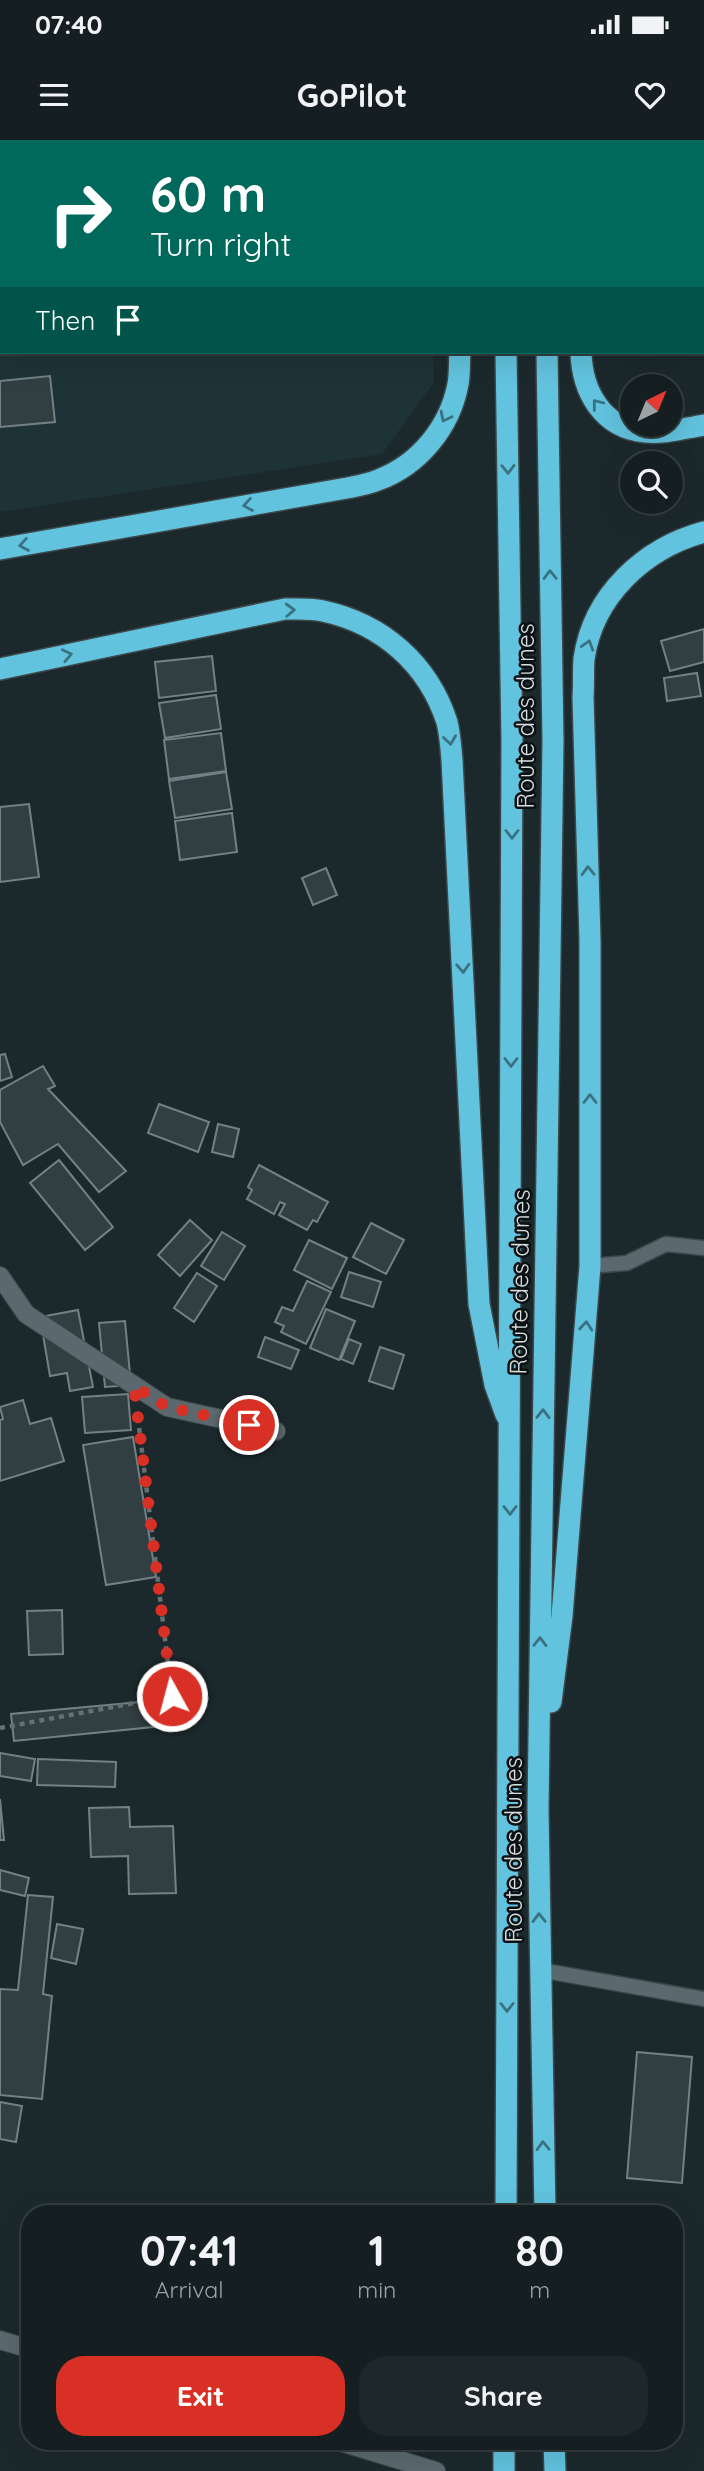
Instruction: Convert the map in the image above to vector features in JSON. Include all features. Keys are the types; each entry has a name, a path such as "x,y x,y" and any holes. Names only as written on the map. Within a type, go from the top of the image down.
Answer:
{"highway":[{"path":"0,549 378,481 407,465 431,443 448,415 458,384 460,354"},
{"name":"Route des dunes","path":"506,354 512,741 506,2205"},
{"name":"Route des dunes","path":"545,2205 538,1808 552,741 547,354"},
{"path":"581,354 582,373 587,390 597,406 610,419 643,432 662,432 704,425"},
{"path":"538,1808 562,1616 590,1266 590,940 584,658 596,620 617,586 645,558 679,538 704,532"},
{"path":"0,669 285,609 321,610 355,620 387,637 414,662 434,691 447,724 452,760 479,1304 495,1385 510,1427"},
{"path":"504,2450 504,2471"},
{"path":"554,2450 555,2471"}],"street":[{"path":"0,1276 26,1314 167,1407 276,1431"},
{"path":"0,2340 21,2346"},
{"path":"367,2450 436,2471"}],"lane":[{"path":"590,1266 627,1263 666,1244 704,1248"},
{"path":"540,1970 704,1999"}],"path":[{"path":"0,1728 172,1696 134,1386"}],"shaded area":[{"path":"0,354 433,354 434,382 382,454 0,512"}],"building":[{"path":"50,376 55,422 0,427 0,381"},
{"path":"704,629 704,662 670,671 661,641"},
{"path":"212,656 216,691 159,698 155,662"},
{"path":"697,673 701,696 667,701 664,678"},
{"path":"216,695 221,729 165,738 159,703"},
{"path":"221,733 226,771 169,779 164,740"},
{"path":"226,772 232,809 175,818 169,781"},
{"path":"29,804 39,877 0,882 0,807"},
{"path":"232,813 237,852 180,860 175,821"},
{"path":"326,868 337,895 313,905 302,878"},
{"path":"5,1054 12,1077 0,1081 0,1055"},
{"path":"43,1066 55,1086 48,1089 126,1171 99,1192 58,1144 23,1165 0,1122 0,1090"},
{"path":"159,1104 209,1122 198,1152 148,1133"},
{"path":"218,1124 239,1129 233,1157 212,1152"},
{"path":"59,1160 113,1227 85,1250 30,1183"},
{"path":"259,1165 328,1202 317,1222 313,1220 307,1230 279,1215 285,1204 280,1202 274,1214 247,1199 252,1190 248,1187"},
{"path":"190,1220 212,1240 180,1276 158,1255"},
{"path":"371,1223 404,1240 386,1274 353,1257"},
{"path":"222,1232 245,1246 224,1280 201,1266"},
{"path":"309,1240 347,1258 332,1289 294,1270"},
{"path":"349,1272 381,1282 373,1307 341,1297"},
{"path":"197,1273 217,1286 194,1322 174,1308"},
{"path":"307,1281 331,1292 306,1344 281,1332 284,1326 275,1322 282,1307 293,1311"},
{"path":"326,1309 355,1321 339,1360 310,1348"},
{"path":"78,1310 93,1387 70,1391 67,1373 50,1376 40,1317"},
{"path":"125,1321 131,1385 105,1387 99,1323"},
{"path":"265,1337 299,1350 291,1369 258,1357"},
{"path":"349,1339 361,1344 353,1364 341,1359"},
{"path":"380,1347 404,1355 393,1389 369,1381"},
{"path":"128,1394 131,1430 85,1433 82,1397"},
{"path":"23,1400 30,1424 51,1418 64,1461 0,1481 0,1420 3,1419 0,1407"},
{"path":"133,1437 156,1577 106,1585 83,1445"},
{"path":"62,1610 63,1654 29,1655 27,1611"},
{"path":"161,1700 163,1726 14,1741 11,1714"},
{"path":"0,1753 35,1759 31,1781 0,1776"},
{"path":"38,1759 116,1762 115,1787 37,1785"},
{"path":"0,1799 4,1840 0,1840"},
{"path":"129,1807 130,1827 173,1826 176,1893 129,1894 128,1856 91,1857 89,1808"},
{"path":"0,1870 29,1878 25,1896 0,1890"},
{"path":"28,1895 53,1897 43,1994 52,1996 42,2099 0,2095 0,1989 18,1990"},
{"path":"57,1924 83,1929 76,1964 51,1958"},
{"path":"637,2052 692,2057 682,2183 627,2178"},
{"path":"0,2102 22,2106 16,2142 0,2139"}],"route":[{"path":"172,1696 134,1386 167,1407 249,1425"}]}
